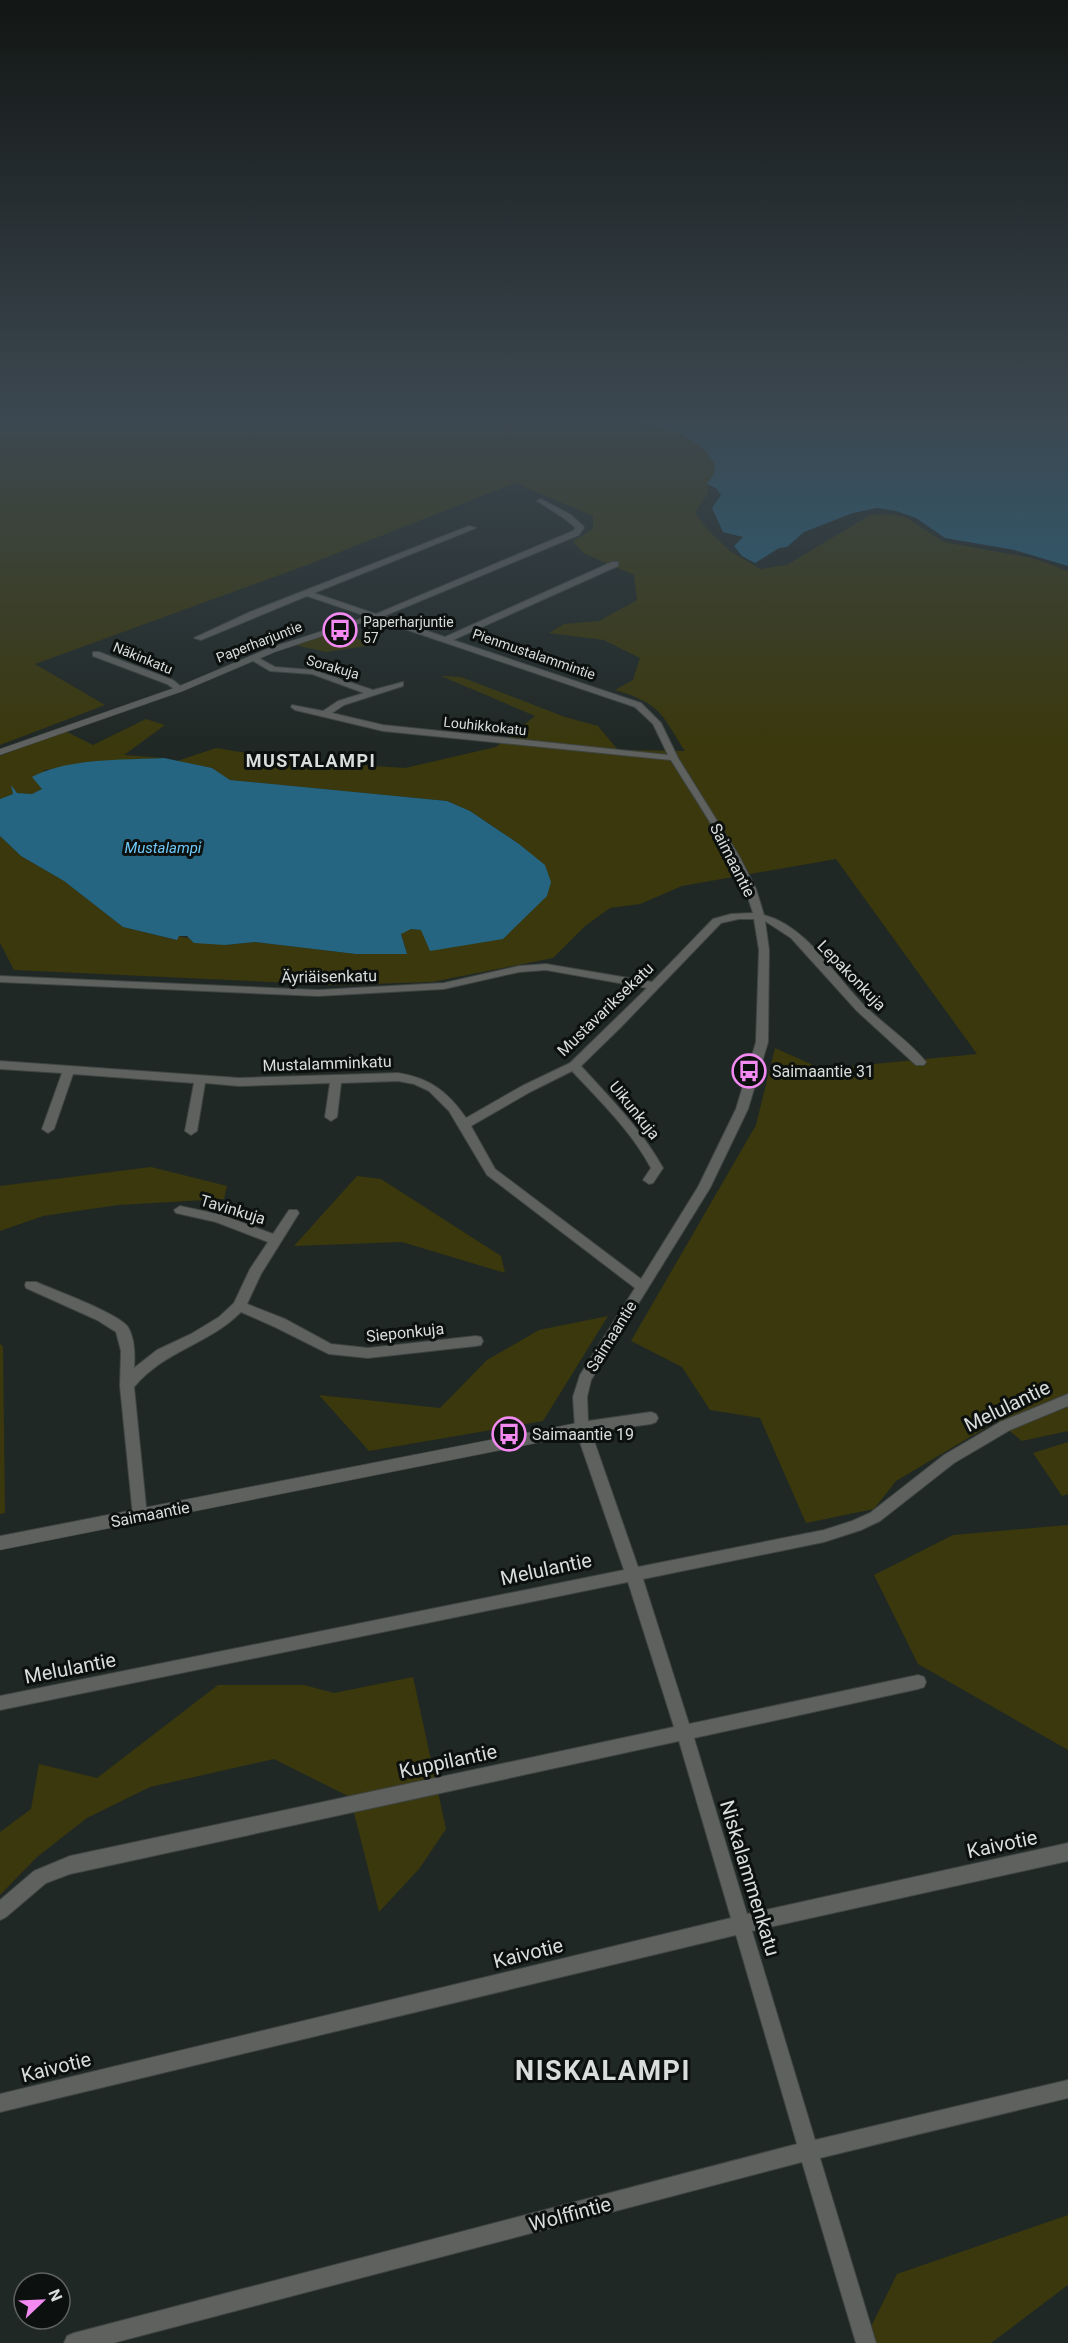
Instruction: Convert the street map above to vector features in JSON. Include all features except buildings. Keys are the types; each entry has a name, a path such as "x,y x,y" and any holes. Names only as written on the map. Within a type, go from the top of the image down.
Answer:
{"street":[{"path":"198,638 471,528"},
{"name":"Paperharjuntie","path":"0,752 180,689 252,658 375,617 576,533 580,528"},
{"path":"448,639 615,564"},
{"name":"Pienmustalammintie","path":"307,593 617,696 648,712"},
{"name":"Näkinkatu","path":"96,654 170,682 180,689"},
{"name":"Sorakuja","path":"252,658 273,669 313,672 373,693"},
{"path":"325,714 334,706 400,684"},
{"name":"Louhikkokatu","path":"295,707 382,728 674,758"},
{"name":"Saimaantie","path":"0,1543 582,1428 580,1397 585,1378 704,1188 726,1147 742,1109 762,1042 764,950 759,916 751,889 735,856 674,758 657,723 648,712"},
{"name":"Mustavariksekatu","path":"466,1124 526,1089 574,1066 717,921 728,917 759,916"},
{"name":"Lepakonkuja","path":"759,916 775,922 789,933 816,959 843,991 920,1062"},
{"name":"Äyriäisenkatu","path":"0,979 318,993 444,986 519,969 546,967 654,986"},
{"name":"Mustalamminkatu","path":"0,1065 200,1079 279,1082 398,1077 422,1082 437,1091 466,1124 490,1172 642,1287"},
{"name":"Uikunkuja","path":"574,1066 628,1124 645,1146 657,1168 649,1180"},
{"path":"48,1129 69,1070"},
{"path":"191,1131 200,1079"},
{"path":"331,1118 336,1080"},
{"name":"Tavinkuja","path":"180,1210 218,1218 275,1240"},
{"path":"127,1386 138,1373 162,1354 196,1338 224,1321 239,1306 255,1272 292,1213"},
{"path":"31,1285 102,1316 122,1329 128,1351 127,1386 140,1516"},
{"name":"Sieponkuja","path":"239,1306 280,1323 329,1349 368,1353 476,1341"},
{"name":"Melulantie","path":"0,1703 824,1536 856,1526 875,1517 949,1459 1014,1422 1068,1400"},
{"path":"582,1428 651,1418"},
{"name":"Niskalammenkatu","path":"582,1428 633,1573 684,1732 866,2343"},
{"name":"Kuppilantie","path":"0,1911 40,1876 70,1865 918,1682"},
{"name":"Kaivotie","path":"0,2103 743,1924 1068,1852"},
{"name":"Wolffintie","path":"74,2343 808,2151 1068,2089"}],"shaded area":[{"path":"0,528 400,528 307,565 35,664 105,705 0,745"},
{"path":"707,528 730,551 760,569 787,565 848,528 923,528 944,542 1032,558 1068,571 1068,1431 1022,1441 997,1421 896,1481 874,1509 806,1523 760,1418 710,1410 682,1367 631,1341 756,1125 775,1048 822,1069 977,1054 836,859 682,886 640,904 610,908 585,926 553,958 432,982 334,985 14,970 0,943 0,836 21,856 64,881 123,927 176,940 178,936 225,945 255,942 356,954 407,954 401,933 411,929 421,930 519,844 470,811 447,801 229,780 212,768 177,761 216,748 297,761 405,768 496,747 535,716 441,676 461,677 565,717 598,726 618,750 685,751 658,711 642,700 615,690 633,680 640,658 604,640 549,633 564,624 599,621 637,600 634,575 583,553 573,541 593,529"},
{"path":"351,627 359,631 350,636 373,645 326,652 295,645"},
{"path":"146,719 165,725 124,755 164,758 113,761 44,770 42,789 32,794 17,793 12,788 13,794 0,799 0,756 65,731 93,745"},
{"path":"151,1167 227,1186 224,1199 118,1205 43,1216 0,1231 0,1186"},
{"path":"357,1176 381,1179 501,1256 505,1273 402,1242 294,1246"},
{"path":"608,1316 543,1421 369,1451 319,1395 440,1408 487,1360 539,1330"},
{"path":"0,1344 3,1346 5,1513 0,1514"},
{"path":"1068,1442 1068,1494 1062,1496 1033,1453"},
{"path":"1068,1525 1068,1750 918,1664 874,1575 953,1535"},
{"path":"413,1677 446,1829 419,1869 379,1912 350,1797 274,1759 150,1787 87,1818 37,1857 0,1895 0,1832 31,1809 39,1764 97,1778 218,1685 304,1685 334,1693"},
{"path":"1068,2215 1068,2285 991,2343 863,2343 897,2274"}],"water":[{"path":"721,528 813,528 804,532 787,547 779,548 755,563 742,556 734,546 743,537 723,532"},
{"path":"931,528 1068,528 1068,566 1014,550 945,538"},
{"name":"Mustalampi","path":"164,758 212,768 230,780 447,801 470,811 519,844 545,865 551,882 547,896 503,939 430,951 421,930 411,929 401,934 407,954 356,954 255,942 225,945 194,943 187,936 179,936 177,940 123,927 64,881 21,856 0,836 0,799 13,794 11,785 17,793 32,794 42,789 32,777 62,766 96,761"}],"place":[{"name":"Paperharjuntie 57","path":"340,630"},
{"name":"Saimaantie 31","path":"749,1071"},
{"name":"Saimaantie 19","path":"509,1434"}],"district":[{"name":"MUSTALAMPI","path":"311,761"},
{"name":"NISKALAMPI","path":"603,2071"}]}
